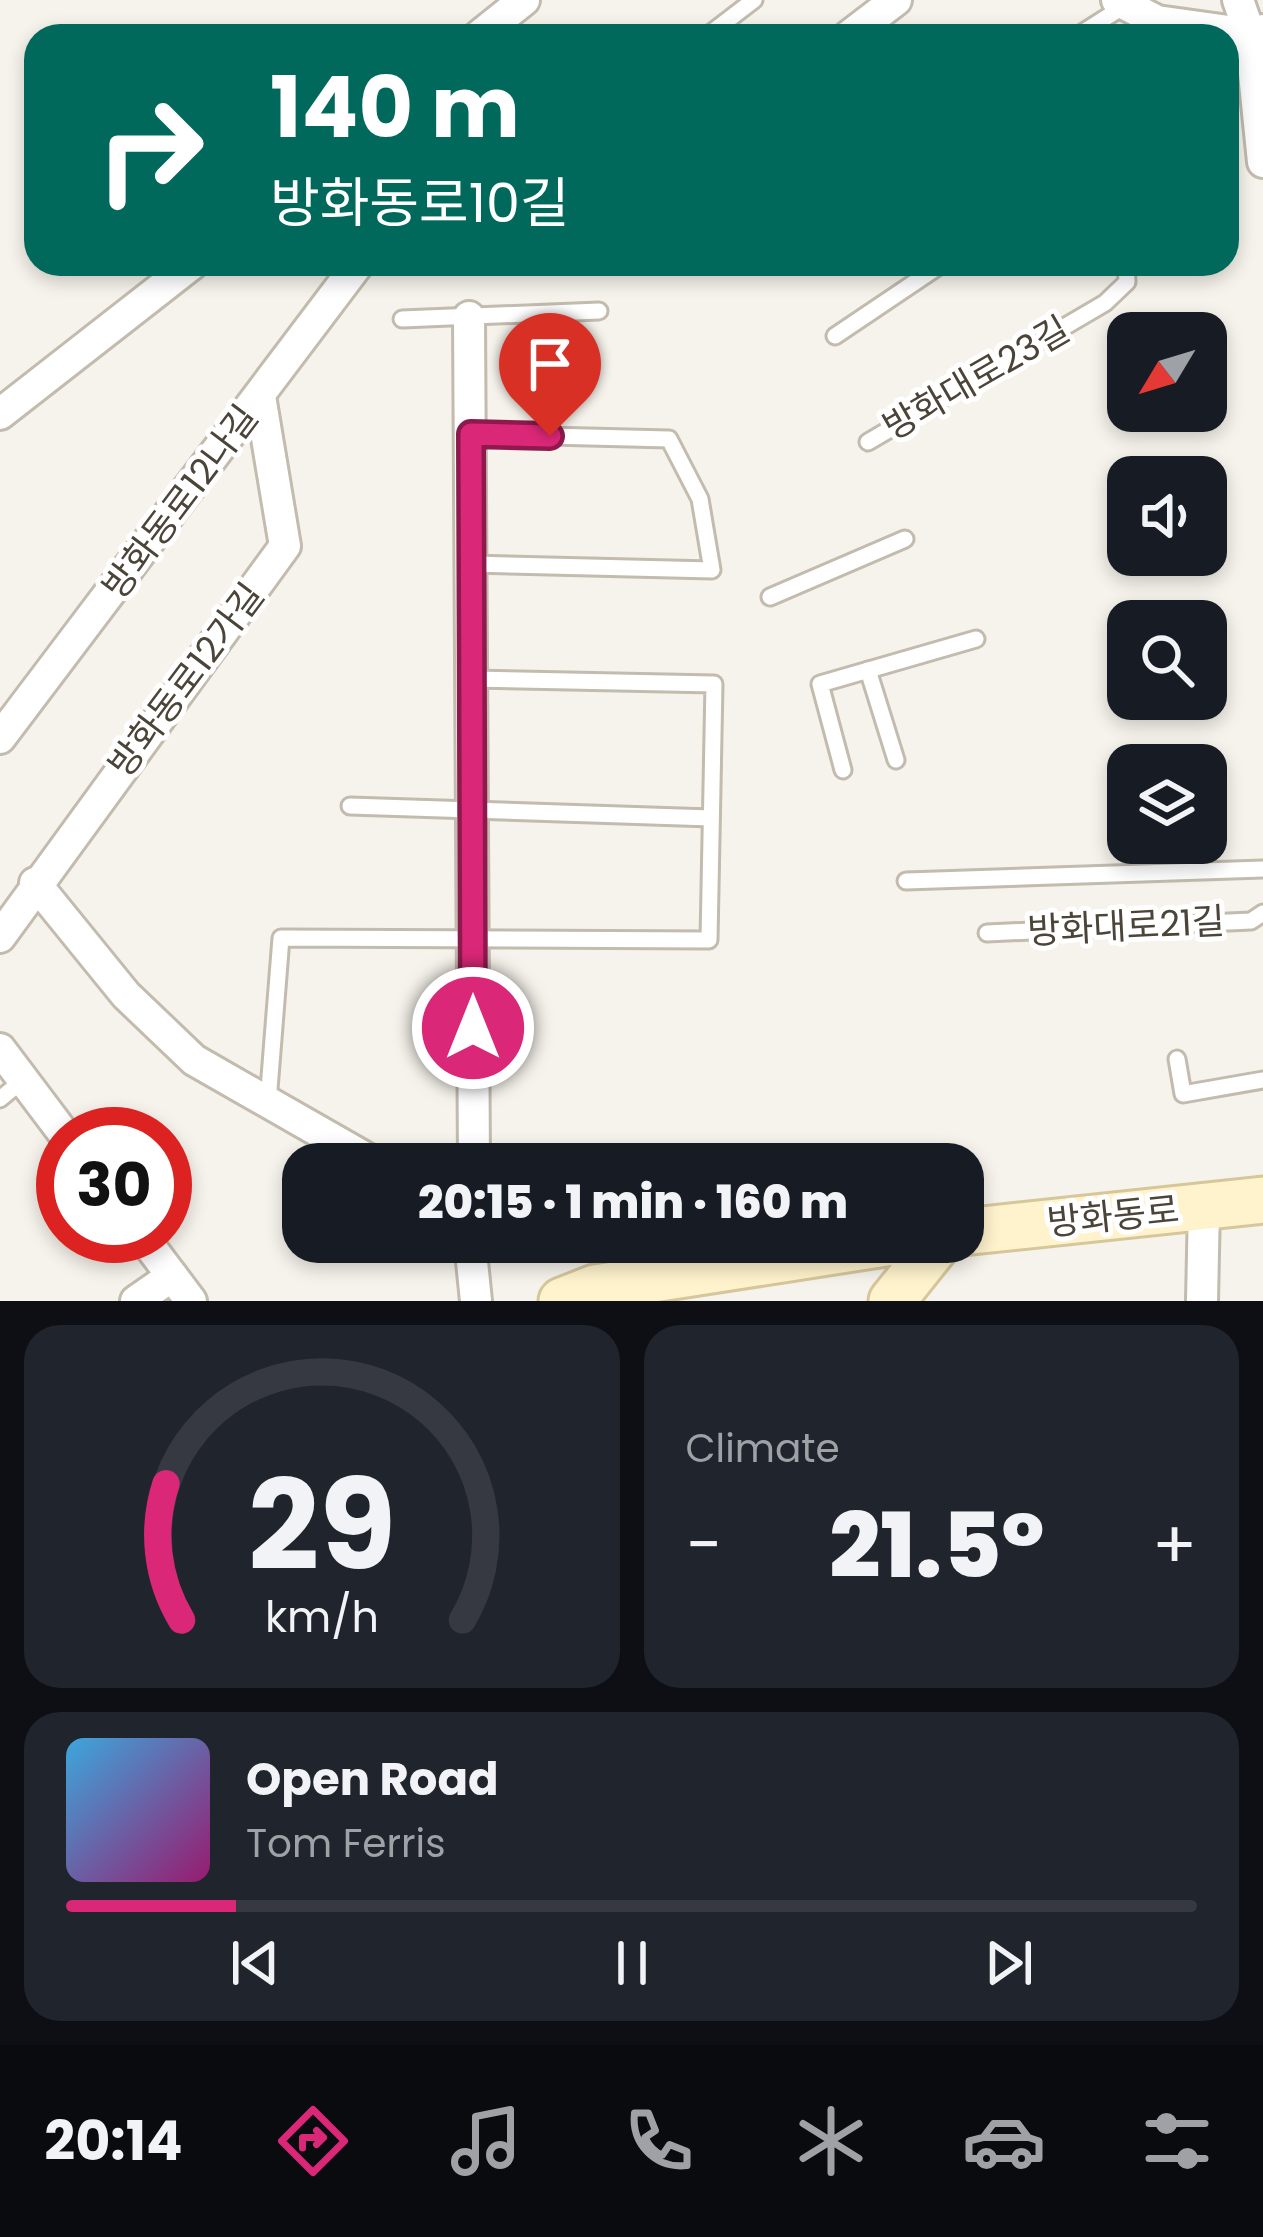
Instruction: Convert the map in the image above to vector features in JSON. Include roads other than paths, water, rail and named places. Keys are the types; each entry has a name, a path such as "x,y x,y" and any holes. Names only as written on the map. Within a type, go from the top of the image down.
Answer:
{"main road":[{"name":"방화동로","path":"984,1230 1263,1200"},
{"path":"562,1301 595,1288 756,1263"},
{"path":"892,1301 922,1263"}],"street":[{"path":"494,24 524,0"},
{"path":"865,24 896,0"},
{"path":"1238,0 1256,32 1263,162"},
{"path":"1121,2 1157,20 1190,24"},
{"path":"0,414 177,276"},
{"name":"방화동로12나길","path":"0,738 349,276"},
{"path":"470,316 474,1143"},
{"name":"방화동로12가길","path":"0,937 285,546 260,396"},
{"path":"35,883 126,995 177,1044 339,1143"},
{"path":"0,1049 11,1089 36,1110"},
{"path":"1202,1301 1204,1206"},
{"path":"136,1301 182,1289 162,1263"},
{"path":"474,1263 476,1301"}],"lane":[{"path":"723,24 754,0"},
{"path":"1093,24 1121,2"},
{"path":"835,335 924,276"},
{"name":"방화대로23길","path":"868,442 1105,303 1127,282 1127,276"},
{"path":"402,320 598,311"},
{"path":"471,434 669,439 700,500 712,570 471,564"},
{"path":"770,597 905,538"},
{"path":"843,770 820,684 976,639"},
{"path":"868,670 896,760"},
{"path":"268,1102 281,938 709,940 713,684 472,679"},
{"path":"350,806 711,818"},
{"name":"방화대로21길","path":"905,881 1263,869"},
{"name":"방화대로21길","path":"987,932 1250,921 1263,914"},
{"path":"1177,1059 1183,1094 1263,1080"}]}
